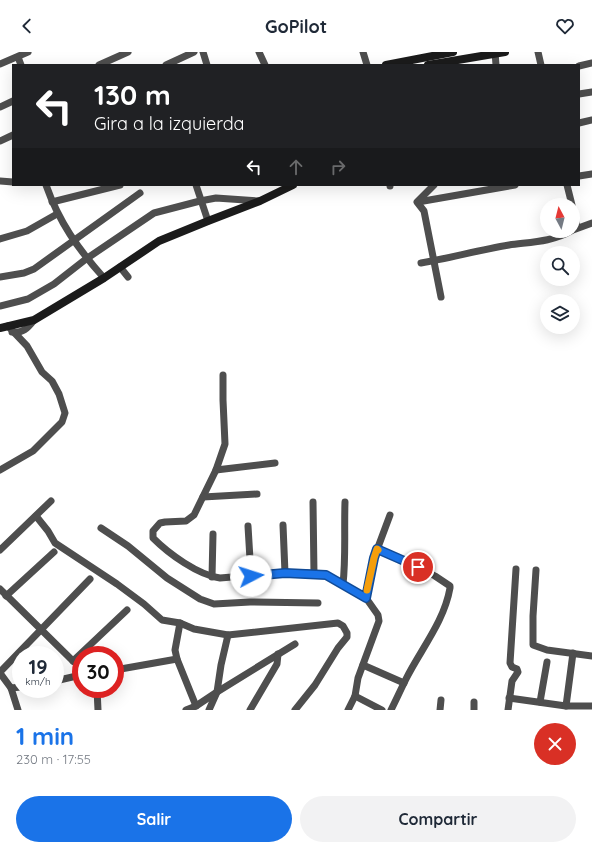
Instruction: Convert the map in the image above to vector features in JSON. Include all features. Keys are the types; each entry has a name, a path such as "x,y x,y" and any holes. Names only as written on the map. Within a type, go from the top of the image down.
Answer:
{"street":[{"path":"0,64 28,52"},
{"path":"101,64 128,52"},
{"path":"168,64 194,52"},
{"path":"203,52 207,64"},
{"path":"259,52 265,64"},
{"path":"363,52 367,64"},
{"path":"390,64 425,54 453,52"},
{"path":"435,64 505,52"},
{"path":"538,52 541,64"},
{"path":"495,53 496,64"},
{"path":"18,56 21,64"},
{"path":"580,66 592,63"},
{"path":"580,94 592,92"},
{"path":"0,107 12,102"},
{"path":"580,123 592,120"},
{"path":"0,141 12,135"},
{"path":"580,176 592,174"},
{"path":"46,186 57,214 86,258 104,278"},
{"path":"52,202 116,186"},
{"path":"196,186 208,220"},
{"path":"7,329 34,320 104,278 160,241 208,220 260,201 291,186"},
{"path":"418,202 433,186"},
{"path":"418,202 509,186"},
{"path":"567,186 570,198"},
{"path":"0,277 24,273 34,269 140,193"},
{"path":"0,306 28,299 54,284 86,258 154,214 200,200 216,198 260,201"},
{"path":"418,202 424,211 441,297"},
{"path":"0,240 27,231 57,214"},
{"path":"580,227 592,223"},
{"path":"421,263 508,245 533,243 556,238"},
{"path":"120,267 128,277"},
{"path":"0,470 34,451 62,422 65,413 59,394 52,381 42,372 27,346 7,329"},
{"path":"224,375 223,400 225,444 216,470 194,515 186,521 160,523 153,531 153,538 188,565 212,577 220,578 285,573 326,575 366,598 378,614 379,621 358,678 355,696 348,710"},
{"path":"216,470 275,463"},
{"path":"203,497 257,494"},
{"path":"0,550 51,501"},
{"path":"313,502 314,574"},
{"path":"344,584 346,561 344,530 345,502"},
{"path":"366,598 374,558 390,515"},
{"path":"36,516 55,543 117,584 144,604 162,620 180,623 194,629 228,635 338,623 343,626 347,633 347,637 338,648 315,685 295,710"},
{"path":"283,525 285,573"},
{"path":"248,526 251,576"},
{"path":"102,528 128,546 167,578 200,599 214,604 250,602 318,603"},
{"path":"212,577 213,534"},
{"path":"377,549 435,576 450,586 443,614 404,683 391,710"},
{"path":"6,596 54,552"},
{"path":"508,710 512,681 518,672 517,669 512,667 510,663 516,569"},
{"path":"536,570 533,645 547,650 592,656"},
{"path":"18,710 11,688 0,673 90,579"},
{"path":"0,589 72,660"},
{"path":"89,646 127,610"},
{"path":"180,623 175,650 177,659 196,706"},
{"path":"209,710 217,692 228,635"},
{"path":"186,710 196,706 295,644"},
{"path":"566,706 573,653"},
{"path":"250,710 277,664 278,654"},
{"path":"124,668 177,659"},
{"path":"540,702 547,662"},
{"path":"363,665 404,683"},
{"path":"355,696 382,710"},
{"path":"97,698 98,710"},
{"path":"509,698 566,706 592,704"},
{"path":"440,710 441,700"},
{"path":"474,702 474,710"}],"slow traffic":[{"path":"367,590 374,558 377,549 378,550"}],"route":[{"path":"251,576 285,573 326,575 366,598 377,549 418,567"}]}
